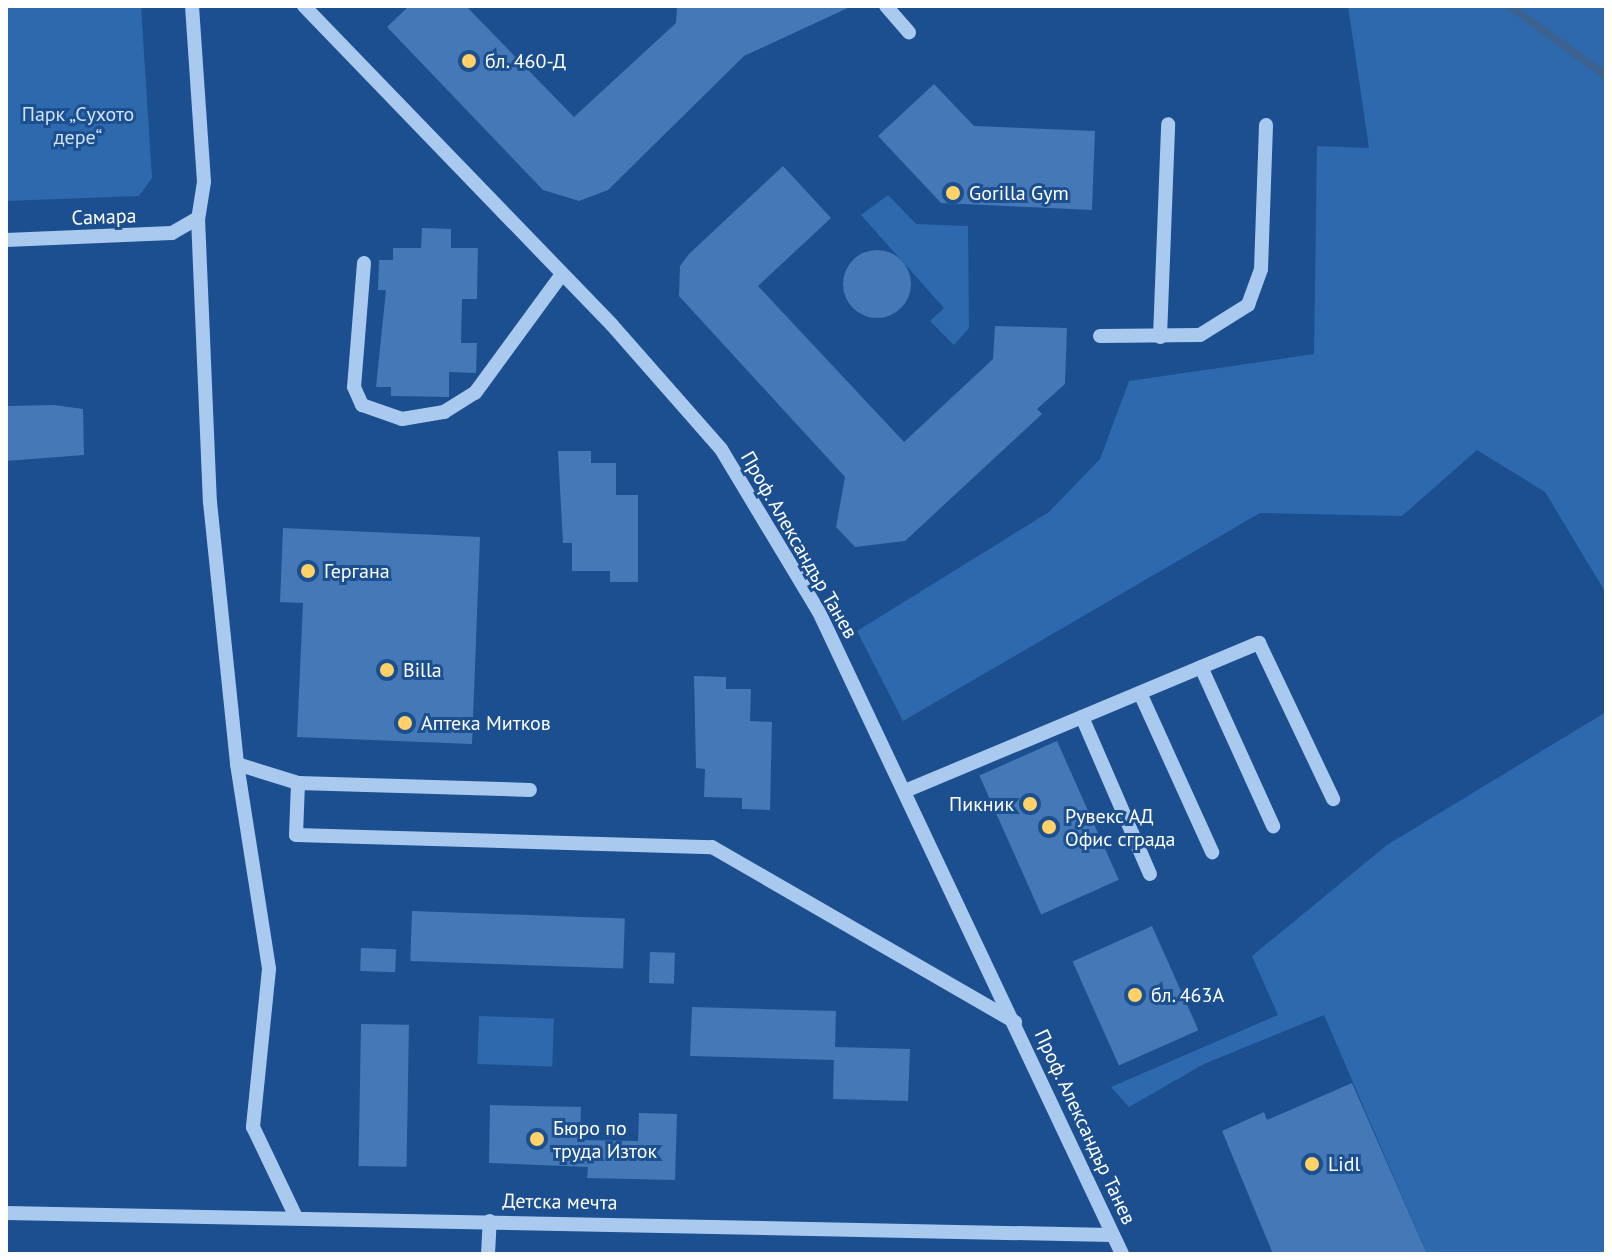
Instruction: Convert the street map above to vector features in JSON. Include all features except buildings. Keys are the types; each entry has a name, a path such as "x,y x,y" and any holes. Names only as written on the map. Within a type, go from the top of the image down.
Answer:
{"street":[{"path":"192,6 204,182 198,218 210,502 237,764 269,969 253,1127 296,1217"},
{"name":"Проф. Александър Танев","path":"304,6 562,274 721,449 819,612 1122,1254"},
{"path":"886,6 909,32"},
{"path":"1160,337 1168,124"},
{"path":"1100,336 1200,335 1248,305 1261,269 1266,125"},
{"name":"Самара","path":"6,240 172,233 198,218"},
{"path":"364,263 354,387 362,405 402,419 444,412 475,393 562,274"},
{"path":"905,791 1259,643 1333,799"},
{"path":"1201,667 1273,826"},
{"path":"1140,693 1212,852"},
{"path":"1082,717 1150,874"},
{"path":"237,764 298,783 530,790"},
{"path":"298,783 296,835 712,847 1015,1022"},
{"name":"Детска мечта","path":"6,1213 1112,1235"},
{"path":"488,1254 490,1221"}],"green space":[{"name":"Парк „Сухото дере“","path":"6,6 141,6 152,178 139,196 6,201"},
{"path":"1348,6 1606,6 1606,593 1545,492 1477,450 1402,516 1260,513 903,721 857,631 1049,512 1100,459 1129,381 1314,354 1317,146 1369,148"},
{"path":"888,195 916,224 968,226 969,328 954,345 930,321 944,308 861,215"},
{"path":"1606,712 1606,1254 1427,1254 1324,1015 1204,1064 1129,1107 1111,1087 1278,1015 1252,956 1387,845"},
{"path":"479,1016 554,1019 552,1067 477,1064"}],"waterway":[{"path":"1510,6 1606,76"}],"place":[{"name":"бл. 460-Д","path":"469,61"},
{"name":"Gorilla Gym","path":"953,193"},
{"name":"Гергана","path":"308,571"},
{"name":"Billa","path":"387,670"},
{"name":"Аптека Митков","path":"405,723"},
{"name":"Пикник","path":"1030,804"},
{"name":"Рувекс АД Офис сграда","path":"1049,827"},
{"name":"бл. 463А","path":"1135,995"},
{"name":"Бюро по труда Изток","path":"537,1139"},
{"name":"Lidl","path":"1312,1164"}]}
